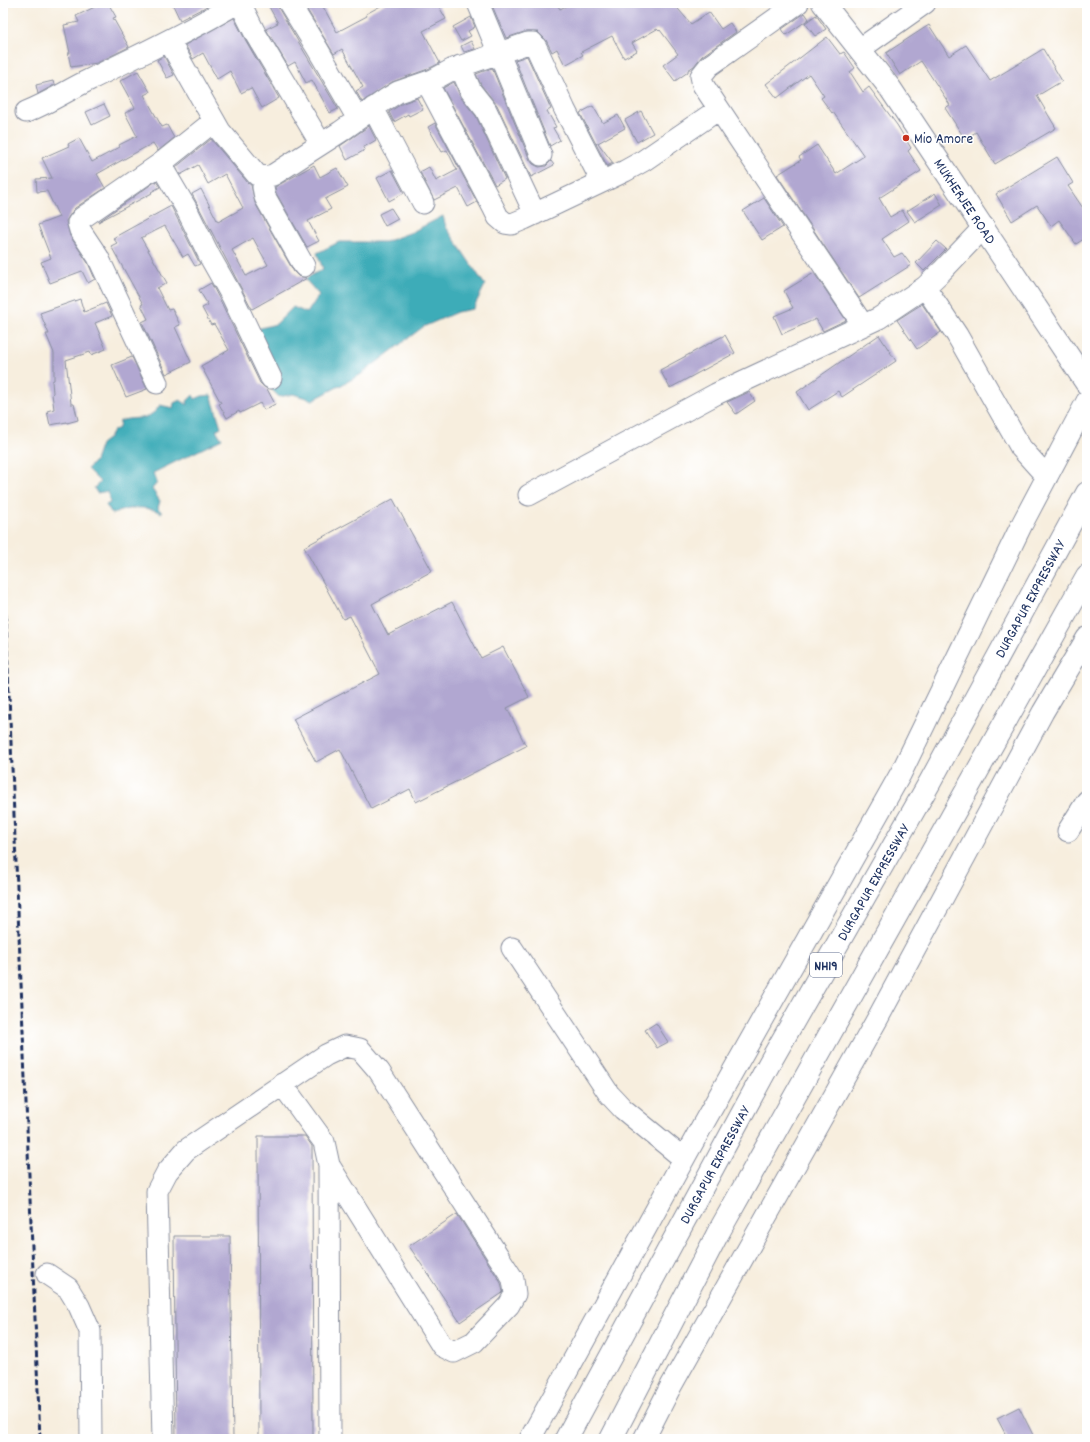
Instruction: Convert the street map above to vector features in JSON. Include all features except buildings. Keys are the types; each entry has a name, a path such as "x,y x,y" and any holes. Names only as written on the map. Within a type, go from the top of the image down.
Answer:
{"main road":[{"name":"MUKHERJEE ROAD","path":"823,3 890,88 984,227 1087,384"},
{"name":"DURGAPUR EXPRESSWAY","path":"566,1439 770,1064 930,782 1087,493"},
{"name":"NH19","path":"610,1439 717,1235 1087,576"}],"street":[{"path":"26,112 44,105 81,84 169,41 238,3 321,144"},
{"path":"289,3 317,48 366,114 423,203"},
{"path":"478,3 541,155"},
{"path":"798,3 709,66 701,76 703,85 863,325"},
{"path":"860,49 925,3"},
{"path":"169,41 214,121 256,175 264,177 272,175 321,144 398,92 433,80 460,66 528,43 533,43 602,182"},
{"path":"460,66 471,91 486,110 535,214"},
{"path":"433,80 430,84 431,90 498,217 505,223 512,224 643,161 719,109"},
{"path":"157,383 98,257 80,230 78,223 82,218 160,164 214,121"},
{"path":"160,164 186,208 210,257 232,296 271,378"},
{"path":"264,177 263,187 265,197 304,266"},
{"path":"528,495 716,394 879,318 925,287 984,227"},
{"path":"925,287 961,342 1021,448 1047,477"},
{"path":"530,1439 684,1159 901,773 1018,532 1087,400"},
{"path":"644,1439 671,1386 879,1016 1043,712 1087,638"},
{"path":"1068,831 1087,801"},
{"path":"512,948 609,1094 623,1109 684,1159"},
{"path":"163,1439 157,1191 167,1172 186,1150 326,1055 345,1046 360,1049 379,1071 513,1279 515,1294 509,1305 474,1342 454,1352 442,1346 330,1165"},
{"path":"282,1084 324,1142 330,1165 330,1439"},
{"path":"47,1274 68,1288 79,1306 90,1331 91,1439"}],"water":[{"path":"443,216 446,227 485,285 473,309 457,312 423,327 360,375 313,400 293,394 279,397 272,390 275,382 249,331 276,324 293,307 307,313 319,295 305,279 323,269 317,253 339,242 385,242 412,232"},
{"path":"193,395 195,399 202,396 211,395 221,427 216,430 222,439 153,473 157,483 152,489 160,501 158,508 162,513 155,510 131,508 112,514 106,505 110,503 108,491 97,493 94,488 100,482 87,469 95,461 101,444 109,438 113,431 119,428 120,421 142,418 151,415 160,405 173,408 174,403 180,400 188,405 187,401"}],"railway":[{"path":"3,551 40,1439"}],"place":[{"name":"Mio Amore","path":"906,138"}]}
